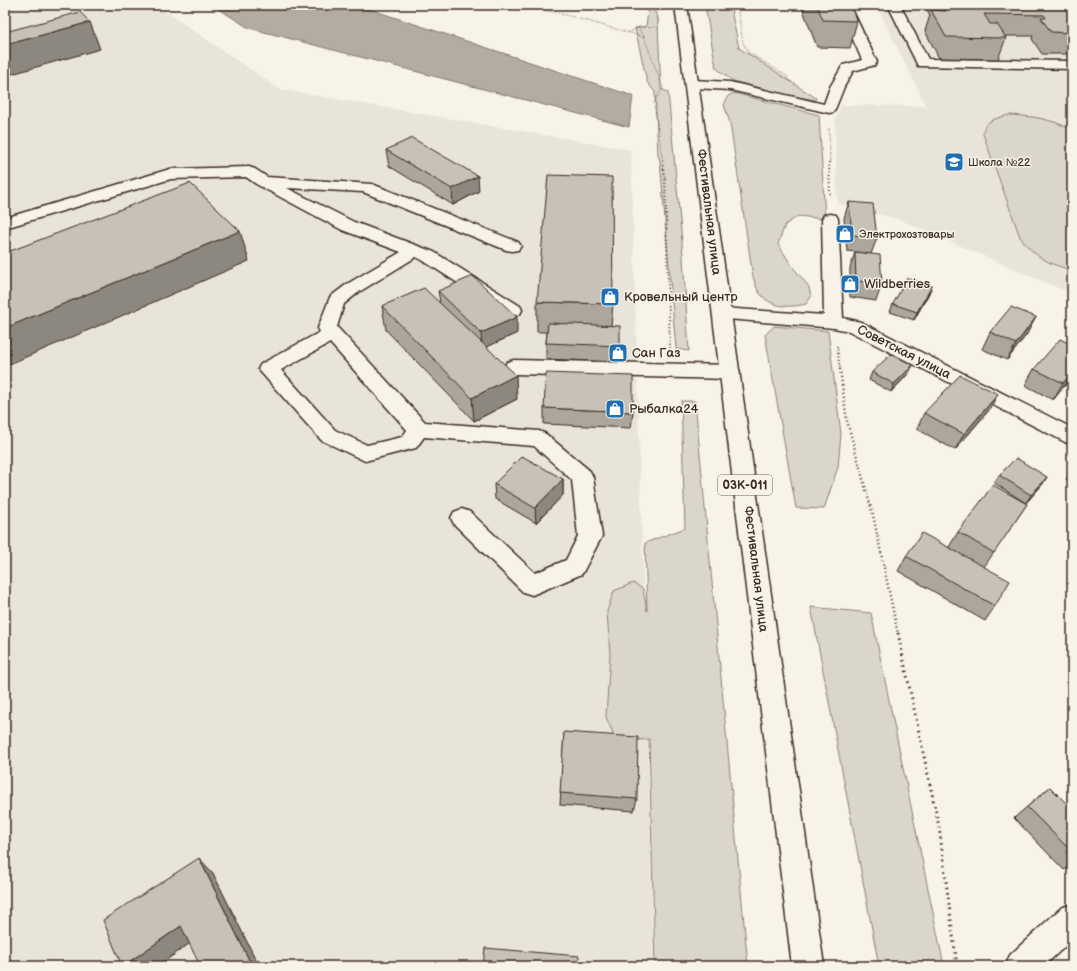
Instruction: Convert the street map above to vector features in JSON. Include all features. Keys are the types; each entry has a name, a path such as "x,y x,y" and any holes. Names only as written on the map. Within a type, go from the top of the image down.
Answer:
{"main road":[{"name":"Фестивальная улица","path":"681,5 693,84 808,966"},
{"path":"693,84 730,86 829,109 837,87 848,68 870,62 844,5"},
{"path":"894,5 923,63 1072,65"},
{"path":"5,223 170,174 249,172 262,181 348,226 428,256 513,310"},
{"path":"262,181 366,187 512,246"},
{"path":"830,219 834,322"},
{"path":"414,251 353,288 336,301 327,328 419,429 539,439 582,477 590,536 574,567 532,585 462,518"},
{"name":"Советская улица","path":"722,314 834,322 854,326 1072,437"},
{"path":"332,333 268,369 328,435 366,453 409,443 419,429"},
{"path":"514,367 730,372"},
{"path":"1021,966 1072,919"}],"path":[{"path":"522,5 566,14 644,38"},
{"path":"628,32 638,28 660,27 656,14 646,5"},
{"path":"638,28 644,38 663,88"},
{"path":"668,87 663,88 654,102 665,180 670,370"},
{"path":"834,322 847,421 873,515 939,828 956,966"}],"shaded area":[{"path":"5,5 156,5 279,89 631,150 654,966 5,966"},
{"path":"212,5 357,5 633,96 629,127 249,28"},
{"path":"649,5 657,5 661,89 668,92 682,242 689,351 676,349 660,161 658,155 655,92 647,82 635,28 646,26"},
{"path":"705,5 730,5 739,48 816,98 815,100 774,93 733,81 716,68"},
{"name":"Школа №22","path":"876,5 1072,5 1072,294 900,220 837,203 835,120 841,105 926,106"},
{"path":"734,93 819,115 825,219 798,216 785,225 778,244 792,266 809,287 811,297 806,304 780,306 774,304 763,297 758,290 753,277 730,123 724,105 728,96"},
{"path":"1009,115 1042,119 1057,123 1072,130 1072,270 1043,259 1031,250 1020,237 983,134 984,129 992,120"},
{"path":"774,326 828,331 841,434 838,467 824,509 796,508 765,335"},
{"path":"681,401 695,401 748,966 655,966 649,739 617,742 606,717 610,655 607,611 614,591 633,583 643,589 647,611 645,543 685,528"},
{"path":"811,607 871,613 944,966 879,966"}],"building":[{"path":"817,5 850,5 857,21 823,20"},
{"path":"943,5 1072,5 1072,33 1051,32 1041,18 1046,18 1044,15 984,14 990,24 997,24 1006,38 946,37 931,10 946,11"},
{"path":"80,12 90,22 5,45 5,32"},
{"path":"412,138 478,176 452,189 386,150"},
{"path":"548,175 612,177 613,304 537,302"},
{"path":"190,183 240,231 5,328 5,253"},
{"path":"849,202 873,204 877,238 852,235"},
{"path":"855,252 880,255 882,284 856,281"},
{"path":"473,276 517,317 481,333 438,291"},
{"path":"907,278 932,286 917,312 893,304"},
{"path":"424,288 516,375 472,398 382,306"},
{"path":"1011,307 1036,317 1016,344 990,332"},
{"path":"548,323 620,326 620,346 546,343"},
{"path":"1060,339 1072,345 1072,372 1063,383 1034,369"},
{"path":"891,354 913,365 894,384 872,372"},
{"path":"546,373 633,376 633,412 544,408"},
{"path":"960,375 998,394 964,434 924,413"},
{"path":"522,456 563,479 535,508 494,484"},
{"path":"1016,458 1047,477 1031,495 999,475"},
{"path":"993,485 1027,504 994,553 958,532"},
{"path":"922,533 1010,581 995,606 906,556"},
{"path":"564,732 638,737 637,799 560,793"},
{"path":"1050,787 1072,809 1072,852 1027,807"},
{"path":"199,858 252,966 200,966 181,926 122,966 103,920"},
{"path":"485,948 579,956 579,966 483,966"}],"place":[{"name":"Школа №22","path":"954,162"},
{"name":"Электрохозтовары","path":"845,234"},
{"name":"Wildberries","path":"850,284"},
{"name":"Кровельный центр","path":"610,297"},
{"name":"Сан Газ","path":"618,353"},
{"name":"Рыбалка24","path":"615,409"}]}
